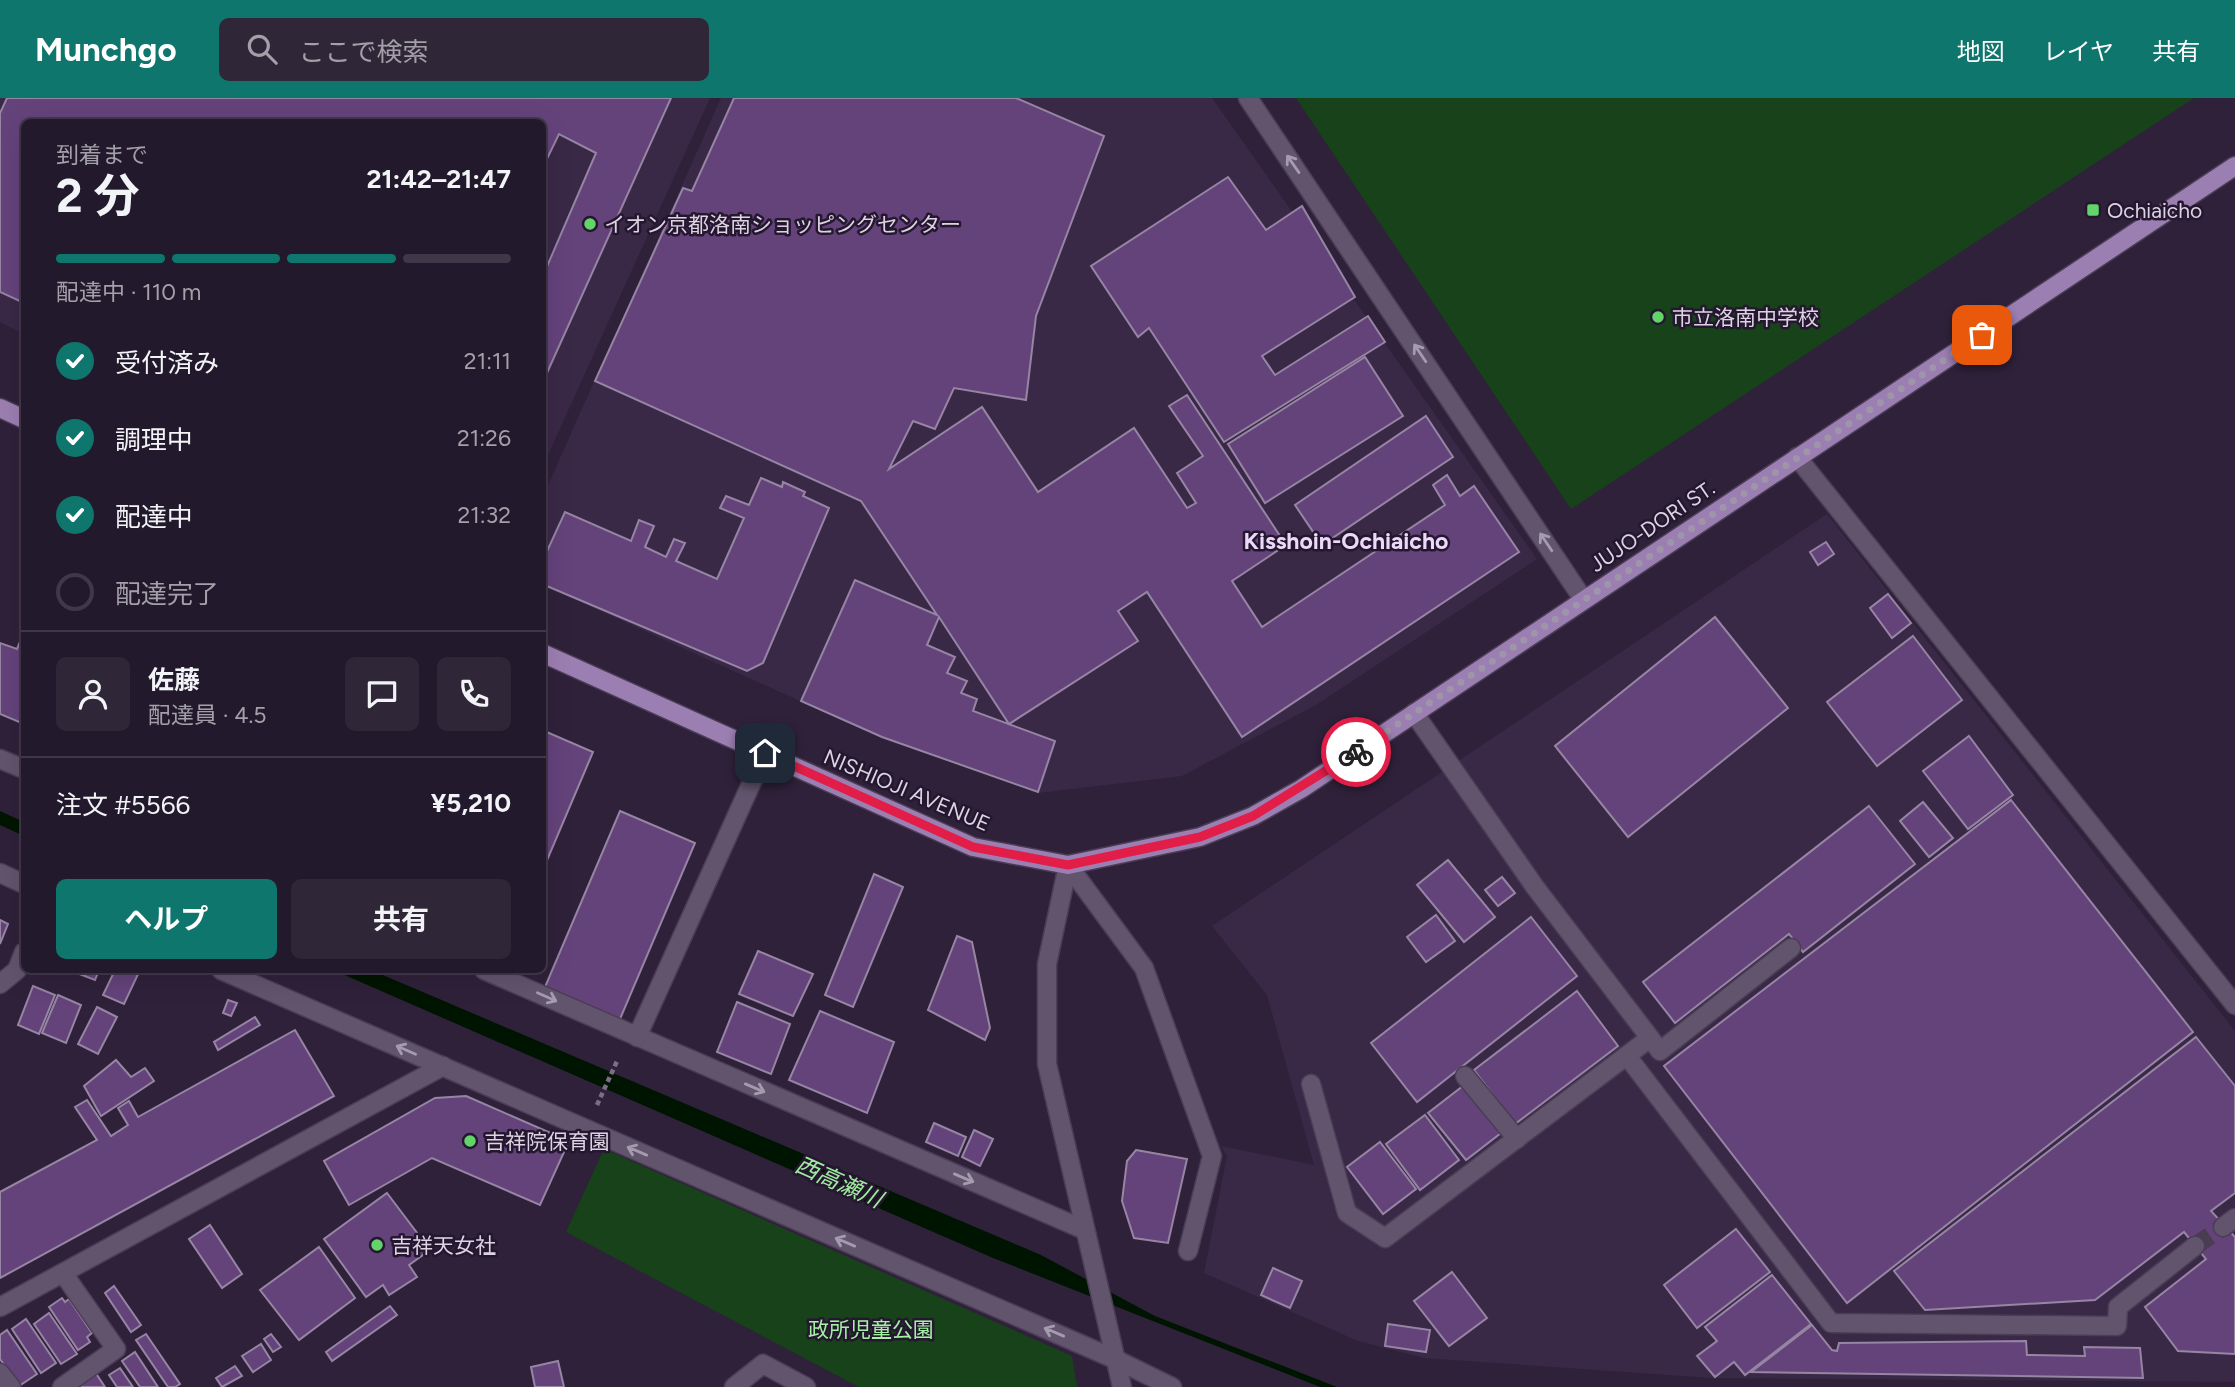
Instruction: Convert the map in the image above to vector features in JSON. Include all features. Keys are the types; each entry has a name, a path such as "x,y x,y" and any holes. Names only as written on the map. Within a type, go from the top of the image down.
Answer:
{"main road":[{"name":"JUJO-DORI ST.","path":"1068,865 1200,837 1253,816 1301,789 2235,166"},
{"path":"0,408 21,418"},
{"name":"NISHIOJI AVENUE","path":"546,655 973,847 1068,865"}],"street":[{"path":"1248,98 1583,599"},
{"path":"1797,457 2235,1005"},
{"path":"1414,713 1535,887 1660,1051 1791,948"},
{"path":"637,1037 765,753"},
{"path":"0,759 21,768"},
{"path":"1068,865 1047,964 1044,1024 1047,1064 1122,1387"},
{"path":"1068,865 1144,968 1212,1156 1188,1251"},
{"path":"0,873 21,883"},
{"path":"0,984 17,970 21,960"},
{"path":"228,973 1114,1351 1172,1387"},
{"path":"491,973 1086,1237"},
{"path":"1311,1084 1347,1213 1385,1238 1650,1038"},
{"path":"1627,1056 1831,1323 2118,1326 2118,1307 2195,1246"},
{"path":"0,1307 443,1066"},
{"path":"1465,1076 1517,1139"},
{"path":"61,1387 116,1349 63,1273"},
{"path":"734,1387 763,1364 806,1387"},
{"path":"0,1373 10,1387"}],"path":[{"path":"597,1105 619,1055"}],"shaded area":[{"name":"イオン京都洛南ショッピングセンター","path":"0,98 710,98 546,459 546,119 21,119 21,332 0,322"},
{"path":"721,98 1212,98 1537,559 1316,705 1182,776 1038,793 880,737 546,586 546,489"},
{"path":"1827,514 2235,1031 2235,1382 1711,1378 1424,1358 1358,1341 1204,1273 1227,1156 1221,1146 1314,1165 1267,995 1212,926"}],"green space":[{"name":"市立洛南中学校","path":"1296,98 2194,98 1571,509"},
{"name":"政所児童公園","path":"604,1149 1072,1356 1077,1387 859,1387 566,1232"}],"water":[{"path":"0,811 21,821 21,835 0,825"},
{"name":"西高瀬川","path":"340,973 378,973 1041,1255 1155,1316 1337,1387 1320,1387 993,1258"}],"building":[{"name":"イオン京都洛南ショッピングセンター","path":"7,98 671,98 546,375 546,269 596,153 559,134 546,161 546,119 21,119 21,302 0,292 0,113"},
{"path":"734,98 1016,98 1104,136 1036,316 1026,400 954,388 935,429 913,421 889,469 982,407 1038,492 1134,428 1187,508 1196,503 1177,473 1203,456 1169,406 1187,395 1286,545 1232,581 1262,627 1445,505 1433,485 1447,475 1460,496 1474,486 1519,552 1242,737 1147,592 1118,611 1138,641 1009,724 939,617 927,645 955,657 947,673 967,681 961,693 977,699 973,711 1055,741 1038,792 882,737 801,701 855,580 937,615 861,501 595,381 683,188 692,191"},
{"path":"1228,177 1266,230 1302,206 1355,297 1262,356 1275,375 1368,316 1385,342 1224,442 1149,328 1138,337 1091,266"},
{"path":"1365,357 1403,416 1265,503 1228,444"},
{"path":"1426,416 1453,457 1322,545 1295,505"},
{"path":"761,478 782,487 783,482 805,492 803,496 829,508 763,663 747,671 546,586 546,553 565,512 631,541 639,520 654,526 645,547 666,557 674,539 685,543 676,561 717,579 744,518 720,508 726,496 749,505"},
{"path":"1826,542 1834,554 1818,565 1810,552"},
{"path":"1888,594 1911,623 1892,638 1870,608"},
{"path":"1715,617 1788,708 1628,837 1555,746"},
{"path":"1913,636 1962,700 1877,766 1827,702"},
{"path":"21,639 21,723 0,714 0,643 17,649"},
{"path":"546,732 593,752 546,863"},
{"path":"1969,736 2013,795 1968,829 1923,771"},
{"path":"2011,800 2193,1032 1847,1303 1664,1066"},
{"path":"1923,802 1953,838 1929,857 1900,821"},
{"path":"1869,806 1915,864 1803,952 1789,934 1675,1023 1643,982"},
{"path":"620,811 695,843 620,1019 545,987"},
{"path":"1448,860 1495,917 1464,942 1417,885"},
{"path":"874,874 903,887 853,1007 825,995"},
{"path":"1502,877 1515,893 1498,906 1485,890"},
{"path":"1436,915 1455,941 1426,962 1407,937"},
{"path":"1531,917 1577,976 1417,1102 1371,1043"},
{"path":"0,920 8,924 0,944"},
{"path":"957,936 972,942 990,1028 985,1040 928,1010"},
{"path":"758,951 813,974 793,1016 739,994"},
{"path":"77,973 98,973 95,980"},
{"path":"114,973 139,973 124,1004 103,995"},
{"path":"33,986 55,995 39,1034 18,1025"},
{"path":"1577,991 1618,1046 1515,1124 1474,1070"},
{"path":"58,995 81,1005 66,1043 42,1033"},
{"path":"228,1000 237,1003 231,1016 223,1013"},
{"path":"737,1002 790,1024 771,1074 717,1052"},
{"path":"97,1007 117,1017 98,1054 78,1044"},
{"path":"820,1011 894,1042 867,1113 789,1080"},
{"path":"255,1017 260,1025 218,1050 214,1042"},
{"path":"295,1030 334,1096 0,1278 0,1192 97,1140 75,1107 87,1100 111,1136 128,1125 118,1108 129,1101 138,1117"},
{"path":"2196,1037 2235,1086 2235,1193 2211,1211 2235,1237 2235,1354 2178,1351 2145,1307 2206,1259 2184,1232 2095,1300 1925,1310 1894,1271"},
{"path":"116,1060 131,1077 145,1068 154,1081 101,1116 84,1086"},
{"path":"1463,1086 1501,1133 1466,1160 1428,1113"},
{"path":"466,1096 569,1141 540,1205 432,1158 349,1205 324,1161 435,1098"},
{"path":"1425,1115 1459,1160 1420,1190 1386,1144"},
{"path":"934,1123 966,1137 958,1156 926,1142"},
{"path":"974,1130 993,1139 980,1166 962,1157"},
{"path":"1380,1142 1416,1189 1383,1214 1347,1167"},
{"path":"1136,1150 1187,1159 1168,1243 1134,1238 1122,1201 1127,1161"},
{"name":"吉祥天女社","path":"387,1193 430,1250 409,1265 417,1277 389,1295 383,1285 366,1297 324,1239"},
{"path":"210,1225 242,1274 222,1288 189,1239"},
{"path":"1736,1229 1770,1272 1697,1328 1664,1285"},
{"path":"319,1247 355,1298 299,1340 260,1290"},
{"path":"1273,1268 1302,1281 1290,1308 1261,1295"},
{"path":"1452,1272 1487,1318 1449,1346 1414,1301"},
{"path":"1772,1275 1811,1324 1745,1375 1734,1362 1715,1377 1697,1356 1717,1341 1705,1327"},
{"path":"114,1286 141,1325 131,1332 105,1293"},
{"path":"62,1298 65,1302 69,1299 92,1333 87,1337 90,1342 78,1350 49,1307"},
{"path":"390,1306 397,1315 332,1361 326,1352"},
{"path":"49,1313 77,1354 61,1364 34,1324"},
{"path":"26,1319 56,1363 41,1373 12,1329"},
{"path":"1388,1324 1430,1330 1426,1352 1385,1346"},
{"path":"1812,1325 1832,1350 1837,1351 1839,1343 2026,1341 2027,1355 2085,1356 2084,1347 2140,1348 2143,1378 1751,1372"},
{"path":"7,1330 37,1374 19,1386 0,1359 0,1335"},
{"path":"146,1334 180,1384 168,1387 136,1340"},
{"path":"271,1334 281,1347 273,1352 264,1339"},
{"path":"261,1344 271,1360 253,1372 242,1356"},
{"path":"135,1352 158,1387 140,1387 122,1361"},
{"path":"558,1361 564,1387 535,1387 531,1367"},
{"path":"235,1366 242,1376 222,1387 216,1378"},
{"path":"120,1368 133,1387 117,1387 109,1375"},
{"path":"95,1372 105,1387 82,1387 79,1383"}],"tunnel":[{"path":"2195,1246 2223,1227"}],"way so far":[{"path":"1356,752 1982,335"}],"place":[{"name":"Ochiaicho","path":"2093,210"},
{"name":"イオン京都洛南ショッピングセンター","path":"590,224"},
{"name":"市立洛南中学校","path":"1658,317"},
{"name":"吉祥院保育園","path":"470,1141"},
{"name":"吉祥天女社","path":"377,1245"}],"district":[{"name":"Kisshoin-Ochiaicho","path":"1346,541"}],"route":[{"path":"765,753 973,847 1068,865 1200,837 1253,816 1301,789 1356,752"}]}
